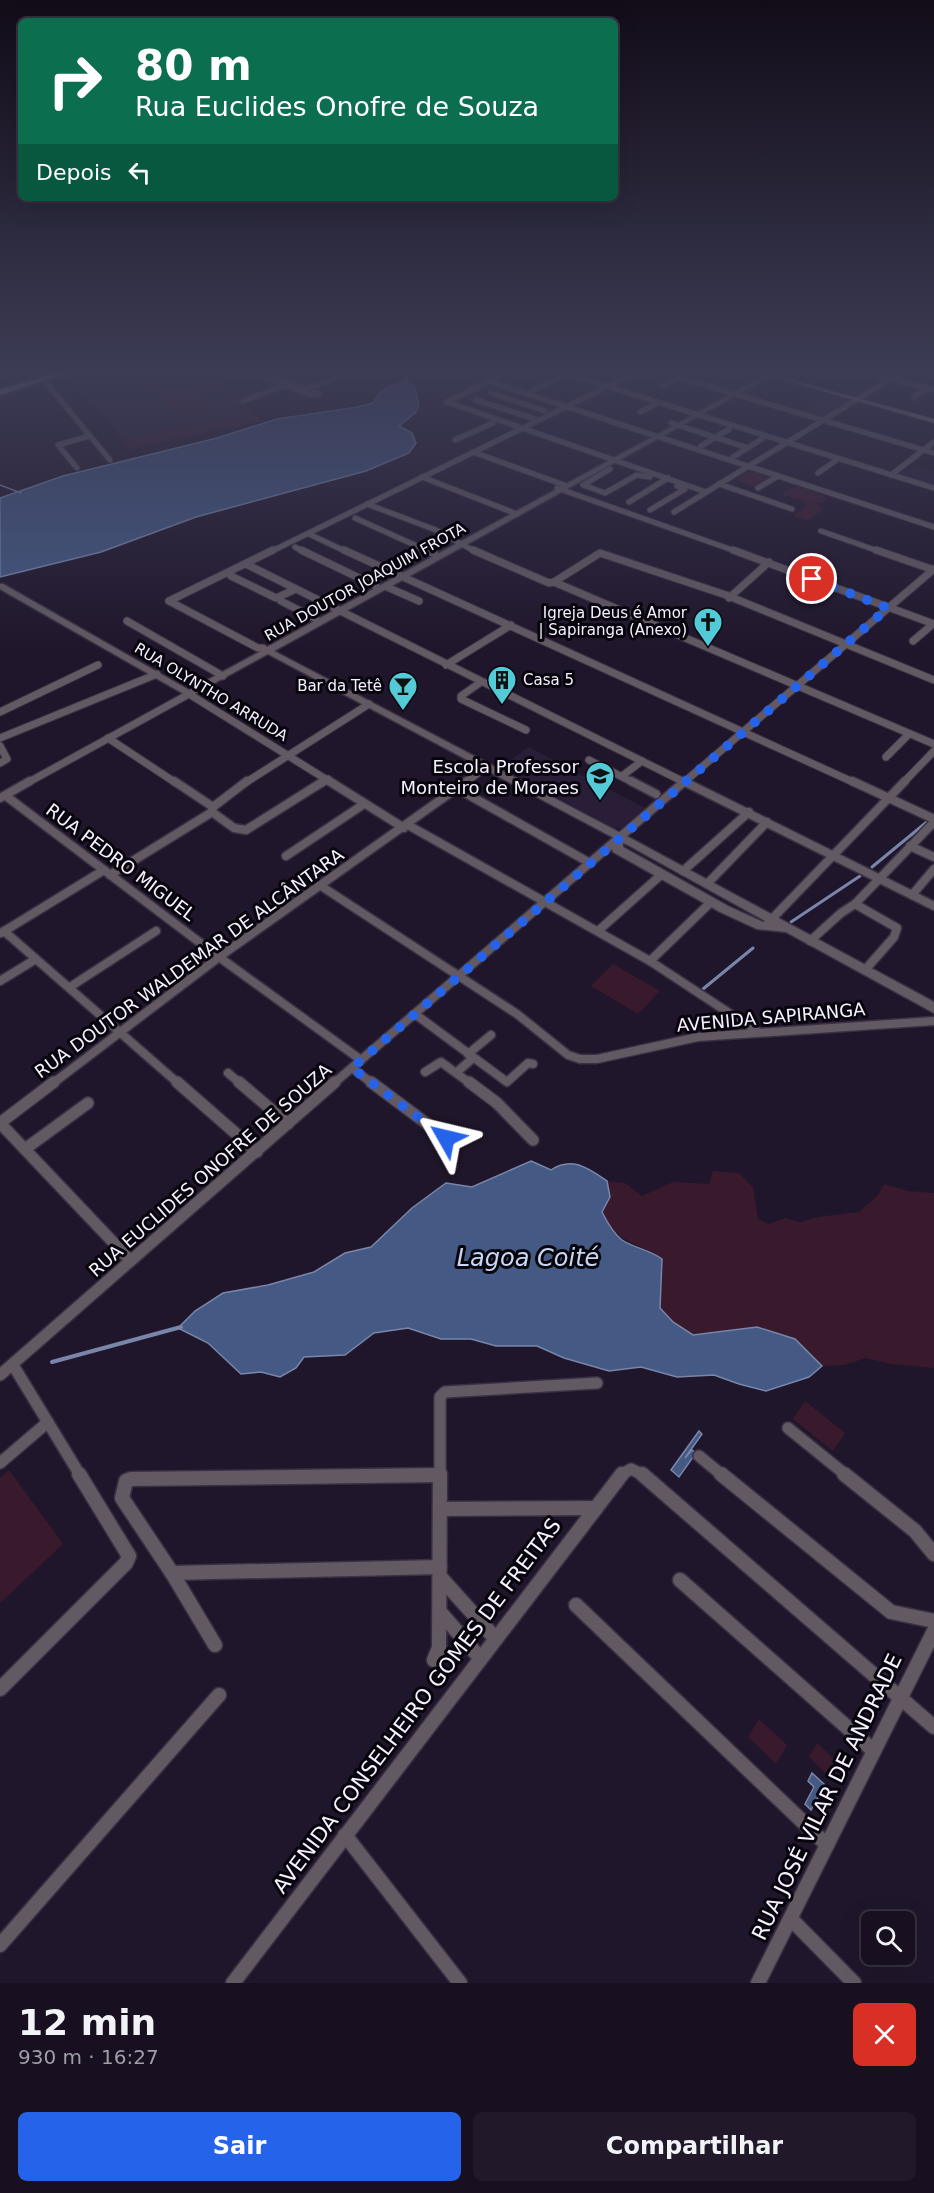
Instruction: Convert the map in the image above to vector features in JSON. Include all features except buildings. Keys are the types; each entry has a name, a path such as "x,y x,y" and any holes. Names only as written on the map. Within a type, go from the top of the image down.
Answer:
{"street":[{"path":"445,466 169,602 258,648 267,649 707,884 768,923"},
{"path":"507,466 647,521 769,562 934,622 913,641"},
{"name":"RUA DOUTOR JOAQUIM FROTA","path":"3,797 376,586 401,576 600,466"},
{"path":"629,466 685,489 650,510"},
{"path":"745,466 934,527"},
{"path":"818,473 829,466"},
{"path":"860,466 934,488"},
{"path":"891,475 903,466"},
{"path":"674,512 750,467"},
{"path":"610,469 583,485 605,493 637,475 665,480 706,492"},
{"path":"758,488 778,476"},
{"path":"422,477 514,513"},
{"path":"629,502 665,480"},
{"path":"719,484 792,509"},
{"path":"367,504 460,543 506,567 549,583 600,552 729,598 934,680"},
{"path":"355,518 435,554"},
{"path":"820,531 934,570"},
{"path":"309,534 889,798 934,821 855,904 840,913 810,941"},
{"name":"RUA DOUTOR JOAQUIM FROTA","path":"267,649 316,618 387,586 435,554 460,543"},
{"path":"295,547 376,586"},
{"path":"729,598 769,562"},
{"path":"246,564 934,906"},
{"name":"RUA EUCLIDES ONOFRE DE SOUZA","path":"0,1376 458,975 547,902 934,570"},
{"path":"231,576 276,598 296,589"},
{"path":"554,582 934,744"},
{"name":"RUA OLYNTHO ARRUDA","path":"0,586 157,674 328,779 364,804 547,902 650,961 758,1032"},
{"path":"387,586 420,601"},
{"path":"281,601 316,618"},
{"path":"127,621 221,674"},
{"path":"446,665 511,625"},
{"path":"0,712 98,665"},
{"path":"0,738 157,674"},
{"path":"481,682 461,696 461,699 526,730"},
{"path":"256,1152 70,987 2,932 212,809 232,791 291,756 369,704"},
{"path":"886,757 909,734"},
{"path":"108,738 212,809 234,828 246,831 328,779"},
{"path":"0,746 4,761"},
{"path":"768,923 934,751"},
{"path":"589,760 656,794"},
{"path":"622,776 642,761"},
{"name":"RUA DOUTOR WALDEMAR DE ALCÂNTARA","path":"0,1123 122,1034 219,957 406,827 486,767"},
{"path":"458,789 590,863"},
{"name":"RUA PEDRO MIGUEL","path":"3,797 361,1060"},
{"path":"286,856 364,804"},
{"path":"682,871 748,812"},
{"path":"707,884 767,822"},
{"path":"619,838 617,849 711,902 790,931 934,1008"},
{"path":"910,846 934,857"},
{"path":"912,895 934,869"},
{"path":"598,931 662,874"},
{"name":"AVENIDA SAPIRANGA","path":"321,886 517,1014 568,1055 580,1059 597,1059 698,1037 934,1021"},
{"path":"650,961 711,902"},
{"path":"855,904 897,928 894,937 865,970"},
{"path":"70,987 156,931"},
{"path":"0,981 36,959"},
{"path":"415,1014 507,1082 528,1064 533,1064"},
{"path":"457,1072 491,1035"},
{"path":"425,1072 441,1062 457,1072 497,1103 532,1140"},
{"path":"352,1068 446,1138"},
{"path":"228,1072 288,1124"},
{"path":"25,1149 88,1104"},
{"path":"0,1123 130,1260"},
{"path":"0,1689 126,1563 128,1552 12,1365"},
{"path":"434,1660 439,1648 441,1572 439,1399 443,1393 597,1383"},
{"path":"0,1462 48,1422"},
{"path":"788,1428 915,1531 934,1554"},
{"path":"699,1456 891,1612 934,1621"},
{"name":"AVENIDA CONSELHEIRO GOMES DE FREITAS","path":"233,1983 625,1471 634,1468 642,1473 900,1698"},
{"path":"215,1644 172,1573 122,1498 123,1488 131,1479 440,1475"},
{"path":"440,1509 596,1508"},
{"path":"172,1573 441,1572"},
{"path":"441,1572 495,1638"},
{"path":"680,1580 874,1751"},
{"path":"576,1605 827,1845"},
{"path":"440,1612 480,1658"},
{"name":"RUA JOSÉ VILAR DE ANDRADE","path":"758,1983 934,1630"},
{"path":"0,1945 219,1695"},
{"path":"900,1698 934,1727"},
{"path":"345,1835 460,1983"},
{"path":"790,1919 854,1983"}],"shaded area":[{"path":"914,466 934,471 934,483 928,484 901,475 899,472 904,472"},
{"path":"751,470 771,477 755,487 735,480"},
{"path":"800,487 826,497 825,502 814,502 824,509 808,520 793,516 806,507 805,502 782,494 790,488"},
{"path":"529,747 645,808 621,828 614,828 501,767"},
{"path":"613,964 660,991 638,1014 591,986"},
{"path":"713,1171 739,1173 753,1187 758,1219 769,1224 785,1218 800,1222 818,1217 859,1212 878,1195 884,1184 908,1191 934,1193 934,1368 891,1364 866,1358 844,1365 822,1366 795,1339 722,1333 693,1335 673,1322 660,1308 660,1284 653,1252 623,1238 612,1228 602,1212 610,1197 607,1181 625,1183 642,1196 673,1182 709,1184"},
{"path":"805,1401 845,1433 833,1451 793,1419"},
{"path":"9,1470 63,1544 0,1603 0,1478"},
{"path":"759,1719 787,1745 776,1764 748,1737"},
{"path":"817,1743 841,1766 833,1780 809,1757"}],"water":[{"path":"105,466 379,466 196,517 101,552 0,577 0,498 63,476"},
{"name":"Lagoa Coité","path":"531,1161 551,1170 566,1164 580,1165 607,1181 610,1197 602,1212 613,1231 622,1240 662,1259 660,1308 673,1322 693,1335 757,1327 795,1339 822,1366 809,1377 766,1391 714,1375 677,1377 641,1367 609,1371 564,1358 537,1346 496,1346 471,1339 441,1339 408,1328 374,1333 345,1355 304,1357 296,1368 280,1377 261,1372 241,1374 208,1343 178,1328 195,1311 223,1293 268,1285 314,1272 345,1253 371,1247 412,1208 446,1183 472,1187"},
{"path":"699,1431 702,1434 685,1458 692,1450 696,1453 679,1477 671,1470"},
{"path":"812,1773 825,1785 811,1810 805,1804 814,1787 808,1781"}],"waterway":[{"path":"0,485 21,493"},
{"path":"872,867 928,821"},
{"path":"791,922 860,876"},
{"path":"703,989 753,948"},
{"path":"52,1362 181,1327"}],"place":[{"name":"Igreja Deus é Amor | Sapiranga (Anexo)","path":"708,648"},
{"name":"Casa 5","path":"502,706"},
{"name":"Bar da Tetê","path":"403,712"},
{"name":"Escola Professor Monteiro de Moraes","path":"600,802"}],"route":[{"path":"446,1138 352,1068 888,608 812,579"}]}
